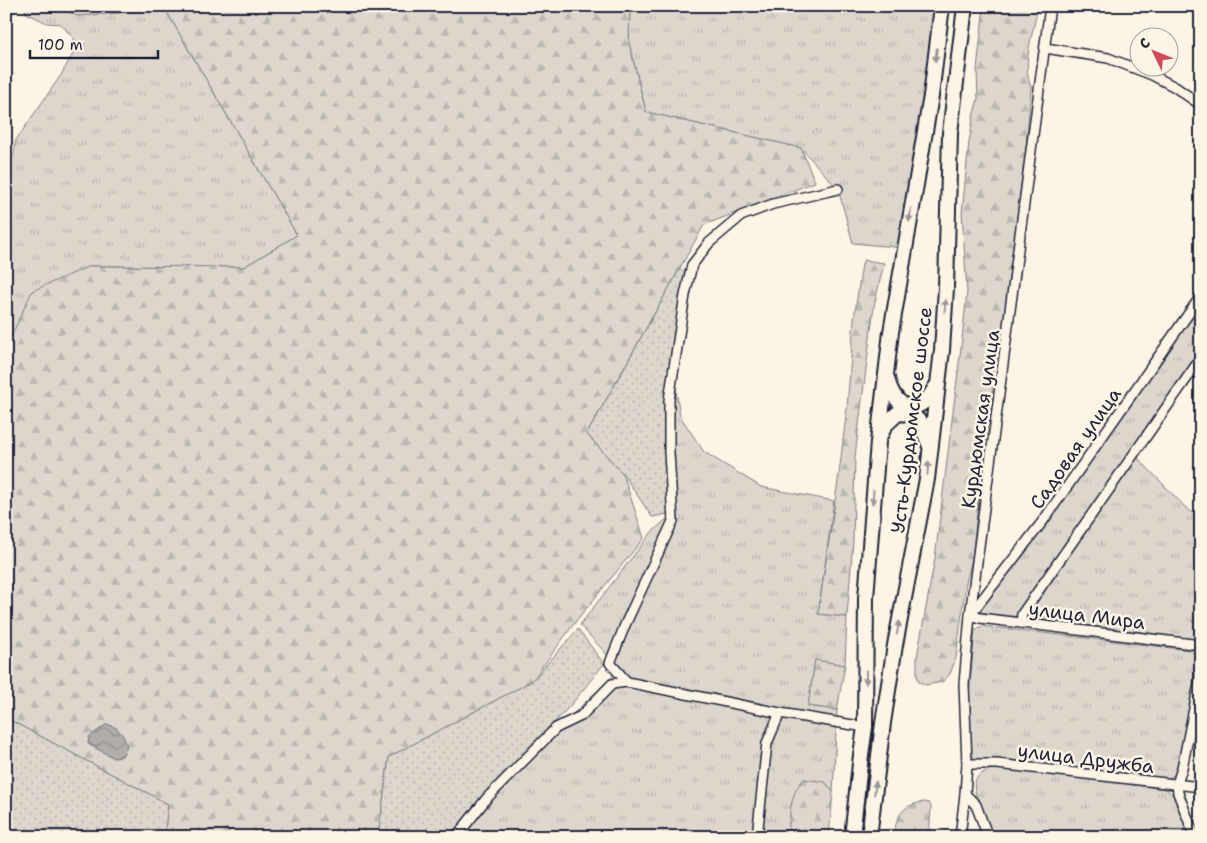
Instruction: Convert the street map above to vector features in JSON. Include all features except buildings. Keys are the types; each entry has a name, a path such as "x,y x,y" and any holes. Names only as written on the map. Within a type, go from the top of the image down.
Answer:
{"main road":[{"name":"Усть-Курдюмское шоссе","path":"852,837 860,755 865,727 866,598 878,442 886,372 909,220 931,96 942,6"},
{"name":"Усть-Курдюмское шоссе","path":"869,837 895,645 927,479 936,386 942,350 946,288 950,133 965,6"},
{"path":"886,372 891,393 897,401 907,406 927,401 936,386"},
{"path":"878,442 885,424 898,413 904,413 911,414 917,418 930,447"}],"street":[{"name":"Курдюмская улица","path":"960,837 965,794 964,684 970,615 1050,6"},
{"path":"1045,48 1108,58 1152,75 1175,87 1201,105"},
{"path":"627,682 610,663 625,625 674,521 669,452 669,400 685,295 692,265 709,243 741,216 772,204 838,188"},
{"name":"Садовая улица","path":"970,615 1044,521 1201,296"},
{"path":"1021,623 1022,614 1201,358"},
{"name":"улица Мира","path":"970,615 980,618 1201,645"},
{"path":"1195,837 1178,794 1177,784 1201,674"},
{"path":"456,837 486,798 556,728 581,716 612,684 627,682 780,713 865,727"},
{"path":"757,837 766,743 780,713"},
{"name":"улица Дружба","path":"966,764 997,764 1201,787"},
{"path":"965,794 976,805 988,837"}],"green space":[{"path":"24,6 56,6 78,16 165,9 297,235 244,267 90,266 6,386 6,197 16,140 61,75 74,52 74,39 61,24 47,23 26,13"},
{"path":"56,6 630,6 629,43 646,112 801,148 815,182 704,225 587,434 623,474 644,538 576,621 532,681 389,757 378,837 164,837 168,804 6,718 6,348 32,291 90,266 244,267 297,235 165,9 78,16"},
{"path":"630,6 942,6 905,248 853,243 838,189 801,148 646,112 629,43"},
{"path":"984,6 1038,6 1029,47 1027,68 1031,87 1026,147 1003,327 993,367 992,404 984,448 972,559 966,583 956,658 950,674 942,682 926,685 919,682 917,676 917,657 935,558 967,292 962,213 969,142 978,99 977,69"},
{"path":"864,260 884,263 874,306 855,456 853,541 847,617 818,614 839,474 847,408 854,319"},
{"path":"692,268 674,377 673,513 652,517 623,474 587,434 679,270"},
{"path":"1201,301 1201,352 1016,616 1010,618 981,612 982,608 1046,525"},
{"path":"674,377 680,416 704,452 761,487 834,501 818,614 847,617 845,665 815,660 808,706 837,710 833,792 825,782 790,817 788,837 455,837 575,712 620,669 580,625 651,533 673,513"},
{"path":"1135,455 1186,508 1201,519 1201,636 1193,639 1029,618 1027,613"},
{"path":"982,626 1190,650 1197,654 1200,659 1180,766 1173,776 1165,780 1010,760 975,759 971,753 969,695 975,630"},
{"path":"578,629 604,664 570,706 447,837 378,837 389,757 532,681"},
{"path":"815,660 845,665 837,710 808,706"},
{"path":"6,718 168,804 164,837 6,837"},
{"path":"998,767 1166,789 1174,796 1190,837 992,837 974,786 975,781 982,773"},
{"path":"804,779 825,782 833,792 829,837 788,837 793,798 795,791"},
{"path":"924,802 929,803 931,807 929,837 893,837 896,823 901,813 910,806"}],"water":[{"path":"107,724 115,727 124,738 127,747 122,756 114,758 88,744 89,737"}]}
